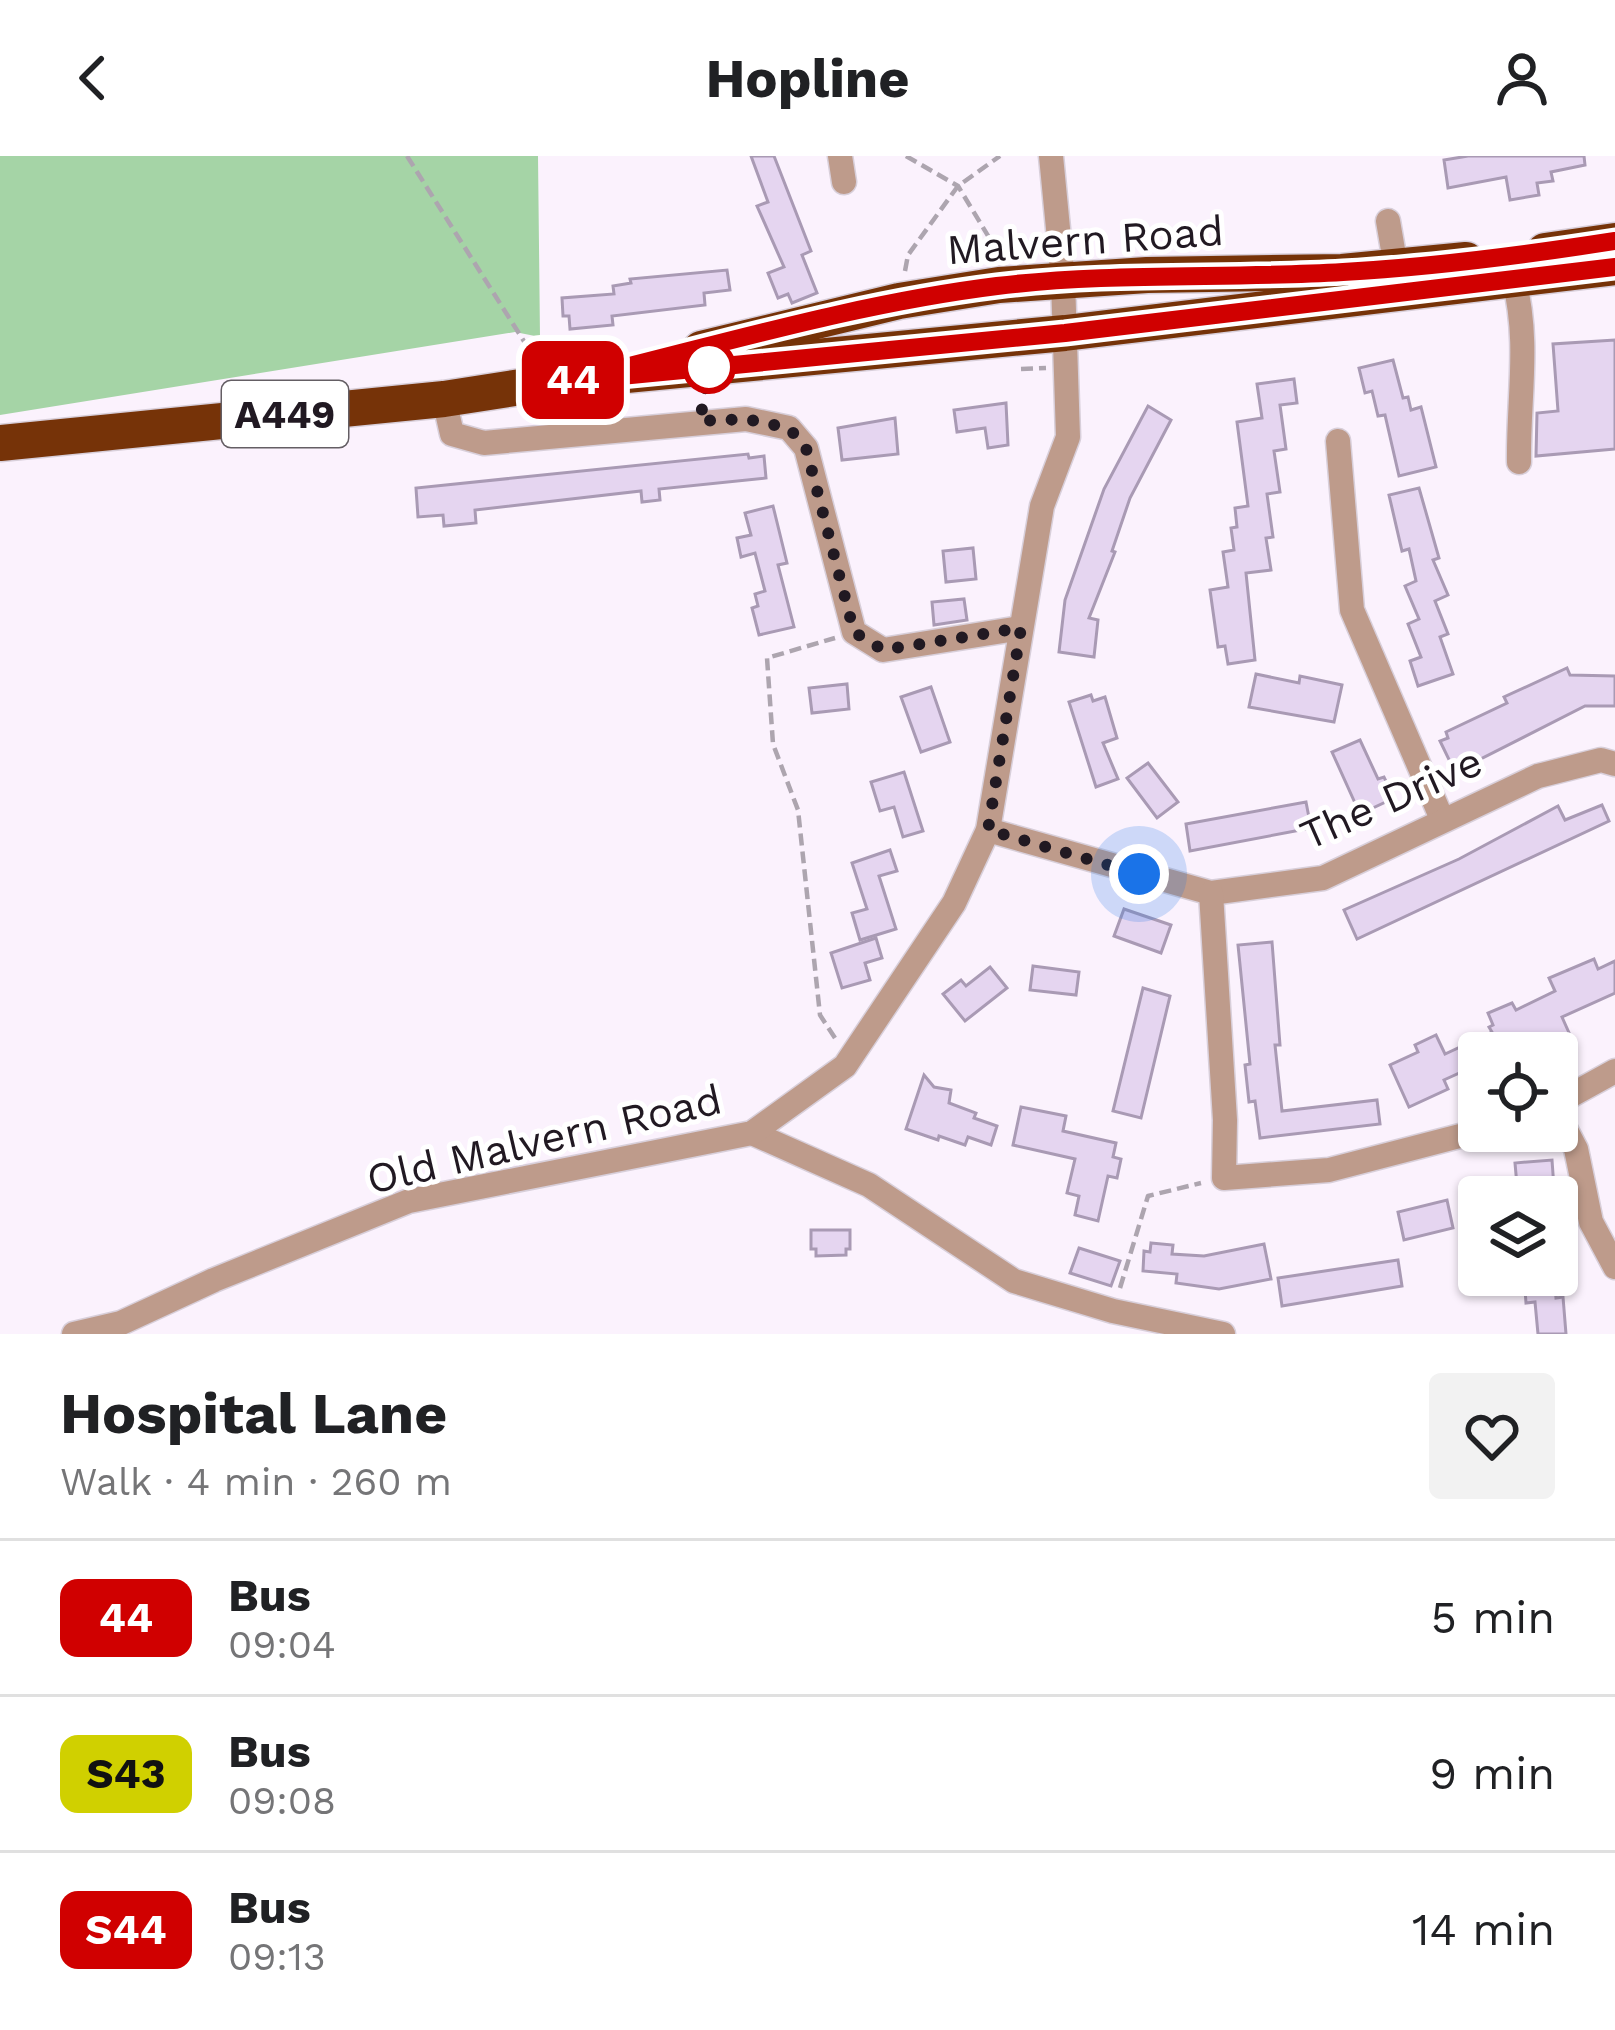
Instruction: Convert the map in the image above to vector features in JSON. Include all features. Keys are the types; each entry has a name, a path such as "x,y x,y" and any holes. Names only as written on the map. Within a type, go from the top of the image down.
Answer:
{"highway":[{"name":"Malvern Road","path":"0,443 1065,333 1429,289 1615,241"},
{"name":"Malvern Road","path":"561,382 899,301 999,286 1396,267 1615,267"}],"street":[{"name":"Old Malvern Road","path":"74,1334 121,1323 409,1201 752,1132 844,1066 954,903 988,830 1042,506 1068,437 1063,280 1051,156"},
{"path":"1388,221 1396,267 1429,289"},
{"path":"1513,268 1524,332 1520,462"},
{"path":"444,398 452,434 484,443 746,419 789,428 806,448 854,632 883,650 1021,628"},
{"path":"1338,441 1352,610 1442,819"},
{"name":"The Drive","path":"988,830 1211,893 1323,878 1538,776 1600,760 1615,764"},
{"path":"1211,893 1225,1120 1224,1178 1329,1170 1458,1136"},
{"path":"1578,1091 1615,1071"},
{"path":"752,1132 869,1185 1014,1280 1113,1311 1223,1334"},
{"path":"1577,1152 1591,1222 1615,1267"}],"path":[{"path":"406,156 515,332 561,382"},
{"path":"906,156 958,186 993,244 999,286"},
{"path":"899,301 908,255 958,186 1000,156"},
{"path":"844,1066 835,1036 820,1015 798,810 773,744 766,658 854,632"},
{"path":"1113,1311 1148,1196 1224,1178"}],"green space":[{"path":"0,156 538,156 540,337 515,332 0,415"}],"building":[{"path":"751,156 774,156 811,251 802,255 817,293 792,303 788,294 778,298 768,273 784,267 757,206 768,202"},
{"path":"1584,156 1585,165 1551,172 1553,181 1537,183 1539,195 1510,200 1506,177 1448,188 1444,160"},
{"path":"727,270 730,290 704,293 705,305 612,316 613,325 570,329 569,316 563,316 562,298 614,294 613,286 631,283 630,279"},
{"path":"1615,340 1615,449 1536,456 1537,413 1558,411 1553,344"},
{"path":"1393,360 1403,398 1408,397 1411,410 1421,407 1436,467 1399,476 1385,415 1378,416 1372,391 1365,393 1359,368"},
{"path":"1294,379 1297,403 1280,405 1286,449 1274,451 1280,492 1267,494 1273,537 1266,538 1271,570 1246,573 1255,660 1228,664 1225,646 1218,647 1210,590 1228,587 1223,552 1234,550 1235,508 1248,506 1237,422 1262,418 1257,384"},
{"path":"1006,403 1008,445 988,448 985,428 957,432 954,410"},
{"path":"1148,406 1171,420 1130,498 1089,618 1098,620 1094,657 1059,652 1065,600 1104,489"},
{"path":"895,418 898,454 842,460 838,428"},
{"path":"748,454 749,458 764,456 766,478 659,489 660,500 642,502 641,491 475,510 476,523 444,526 443,515 418,517 416,488"},
{"path":"1419,488 1439,558 1433,560 1448,595 1435,601 1448,634 1440,637 1453,674 1418,686 1410,661 1421,657 1408,624 1419,619 1405,586 1416,581 1409,549 1402,551 1389,495"},
{"path":"773,506 787,563 778,565 794,627 759,635 752,608 758,606 755,594 765,591 755,553 741,557 737,538 751,535 745,513"},
{"path":"973,548 976,579 946,582 943,551"},
{"path":"964,599 967,620 934,625 932,602"},
{"path":"1567,668 1570,675 1615,676 1615,706 1585,706 1455,772 1440,741 1448,738 1446,732 1507,703 1504,697"},
{"path":"1256,674 1342,685 1334,722 1249,707"},
{"path":"847,684 849,709 812,713 809,688"},
{"path":"931,687 950,742 921,752 901,697"},
{"path":"1091,695 1093,701 1105,697 1117,738 1103,743 1118,779 1096,787 1069,702"},
{"path":"1360,740 1378,779 1384,777 1394,798 1360,814 1332,752"},
{"path":"1148,763 1178,802 1157,818 1127,778"},
{"path":"904,772 923,831 903,837 894,807 880,811 871,782"},
{"path":"1306,802 1311,828 1190,851 1186,824"},
{"path":"1602,805 1609,821 1357,939 1344,910 1459,859 1558,806 1565,820"},
{"path":"890,850 897,871 879,876 896,929 860,940 852,913 867,909 852,863"},
{"path":"1124,909 1171,925 1161,953 1114,936"},
{"path":"876,938 882,958 865,963 870,980 842,988 831,953"},
{"path":"1272,942 1282,1111 1377,1100 1380,1124 1260,1138 1255,1101 1249,1102 1245,1065 1250,1064 1238,945"},
{"path":"1594,959 1598,969 1615,961 1615,993 1562,1017 1569,1032 1492,1032 1488,1013 1512,1003 1516,1010 1555,991 1549,978"},
{"path":"1033,966 1079,972 1076,995 1030,990"},
{"path":"990,967 1007,988 965,1021 943,994 961,980 966,986"},
{"path":"1143,988 1170,996 1141,1118 1113,1111"},
{"path":"1436,1035 1445,1054 1458,1048 1458,1074 1444,1080 1448,1089 1409,1107 1390,1065 1418,1052 1415,1045"},
{"path":"924,1075 934,1087 951,1090 949,1103 997,1126 991,1145 968,1137 965,1145 939,1136 938,1140 906,1129"},
{"path":"1021,1107 1066,1116 1063,1131 1116,1143 1113,1157 1121,1159 1117,1178 1108,1176 1098,1221 1075,1215 1079,1196 1067,1193 1075,1159 1013,1145"},
{"path":"1552,1160 1553,1176 1516,1176 1515,1163"},
{"path":"1447,1200 1453,1228 1404,1240 1398,1212"},
{"path":"811,1230 850,1230 850,1249 846,1255 816,1256"},
{"path":"1151,1243 1173,1245 1172,1254 1204,1256 1264,1244 1271,1279 1219,1289 1176,1283 1177,1274 1143,1271 1144,1251 1150,1252"},
{"path":"1079,1248 1120,1261 1111,1286 1070,1273"},
{"path":"1398,1260 1402,1286 1282,1306 1278,1278"},
{"path":"1526,1296 1563,1297 1566,1334 1538,1334 1535,1302 1526,1303"}],"bus line":[{"name":"44","path":"1615,241 1342,272 1147,275 999,286 899,301 569,381 1065,333 1615,267"}],"route":[{"path":"709,367 700,421 746,419 789,428 806,448 854,632 883,650 1021,628 988,830 1139,874"}]}
